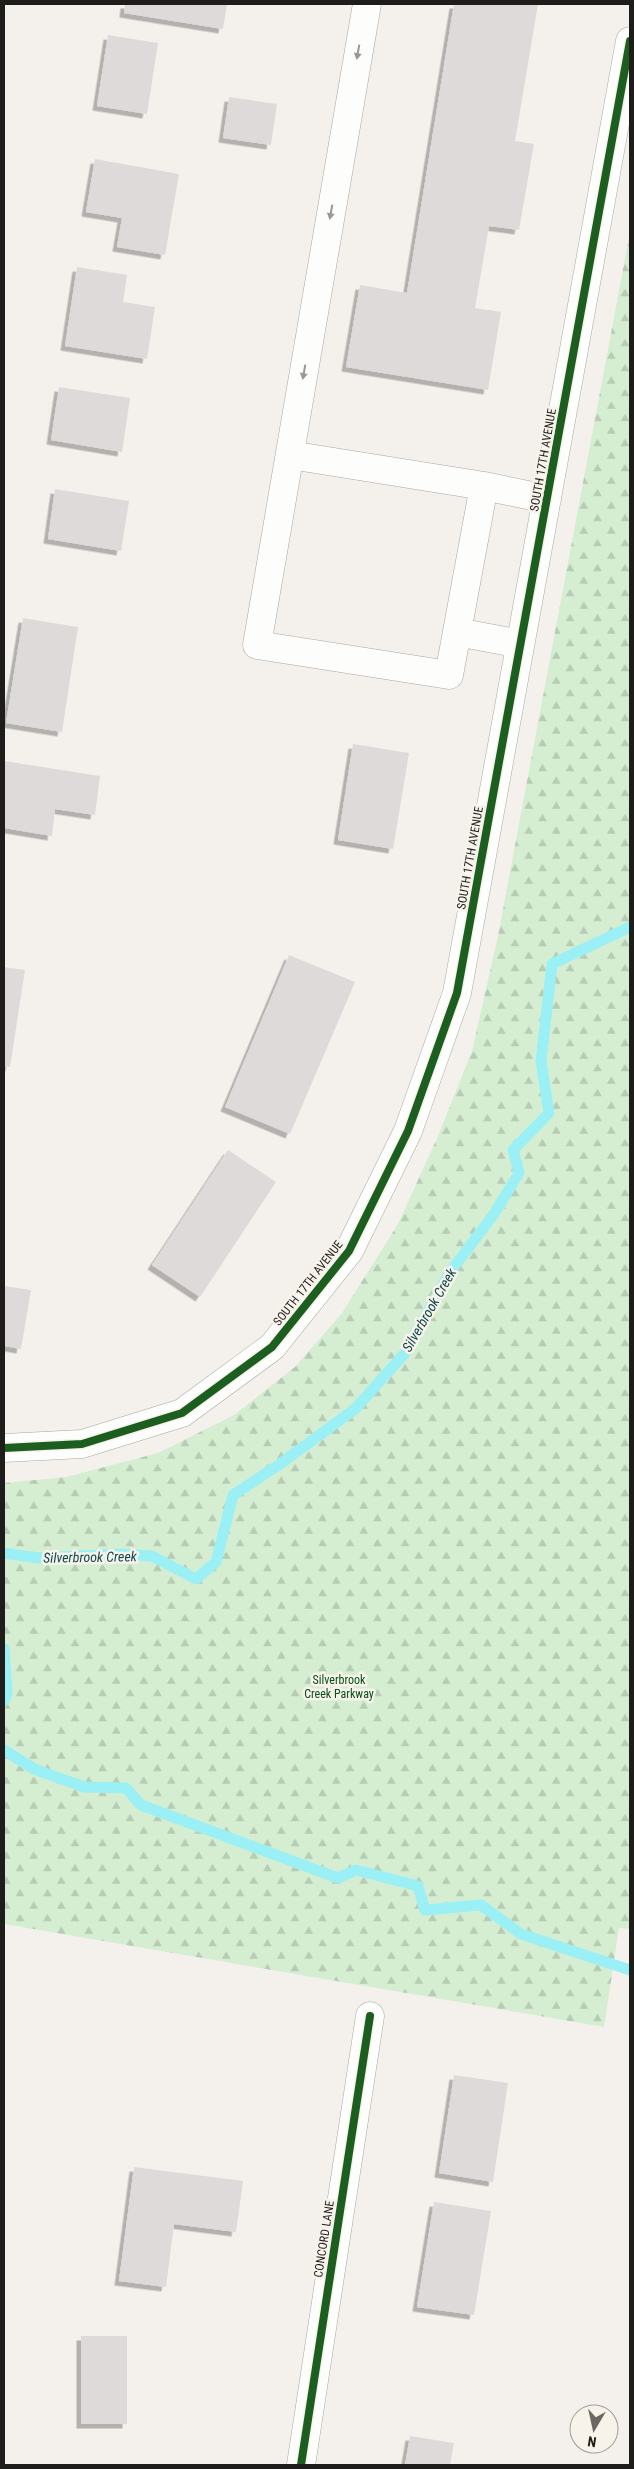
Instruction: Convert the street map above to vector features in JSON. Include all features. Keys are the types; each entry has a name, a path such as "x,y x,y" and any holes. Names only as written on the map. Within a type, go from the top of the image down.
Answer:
{"street":[{"path":"367,4 257,645 448,675 484,486"},
{"name":"SOUTH 17TH AVENUE","path":"4,1448 82,1444 182,1413 272,1347 349,1251 408,1131 457,993 630,41"},
{"path":"290,455 484,486 547,499"},
{"path":"457,632 520,644"},
{"name":"CONCORD LANE","path":"301,2465 370,2016"}],"green space":[{"name":"Silverbrook Creek Parkway","path":"630,232 630,1929 619,1928 604,2027 4,1924 4,1483 66,1477 158,1453 234,1415 295,1367 342,1313 398,1224 438,1136 472,1051 498,936"}],"building":[{"path":"125,4 227,4 223,29 124,13"},
{"path":"454,4 538,4 515,141 534,144 519,230 489,226 475,308 501,312 488,390 346,367 360,285 407,293"},
{"path":"108,35 158,43 147,114 97,106"},
{"path":"229,97 277,104 271,145 223,138"},
{"path":"95,159 179,174 165,255 117,247 122,218 86,212"},
{"path":"77,267 127,275 123,302 155,307 147,359 65,346"},
{"path":"59,387 130,398 122,452 51,440"},
{"path":"55,489 129,501 121,551 48,539"},
{"path":"23,618 78,627 62,732 6,723"},
{"path":"353,744 409,753 393,849 338,840"},
{"path":"4,761 100,776 95,815 55,809 52,836 4,828"},
{"path":"289,955 355,982 290,1134 225,1107"},
{"path":"4,967 25,970 10,1067 4,1066"},
{"path":"228,1150 276,1182 200,1297 152,1265"},
{"path":"4,1286 31,1290 21,1349 4,1346"},
{"path":"454,2075 508,2083 493,2182 439,2173"},
{"path":"134,2167 243,2181 236,2232 174,2224 166,2287 119,2281"},
{"path":"434,2202 491,2211 474,2315 417,2307"},
{"path":"81,2336 127,2336 127,2424 81,2424"},
{"path":"410,2436 454,2443 450,2465 405,2465"}],"waterway":[{"name":"Silverbrook Creek","path":"4,1553 38,1558 118,1554 152,1556 196,1579 216,1562 233,1495 280,1464 355,1409 405,1353 450,1272 494,1214 519,1173 513,1150 549,1113 541,1061 552,964 630,927"},
{"path":"4,1649 7,1693 4,1701"},
{"path":"4,1750 34,1769 84,1787 126,1788 141,1805 338,1878 356,1870 418,1886 425,1910 481,1905 521,1934 630,1970"}],"cycle path":[{"path":"4,1448 82,1444 182,1413 272,1347 349,1251 408,1131 457,993 630,41"},
{"path":"301,2465 370,2016"}]}
